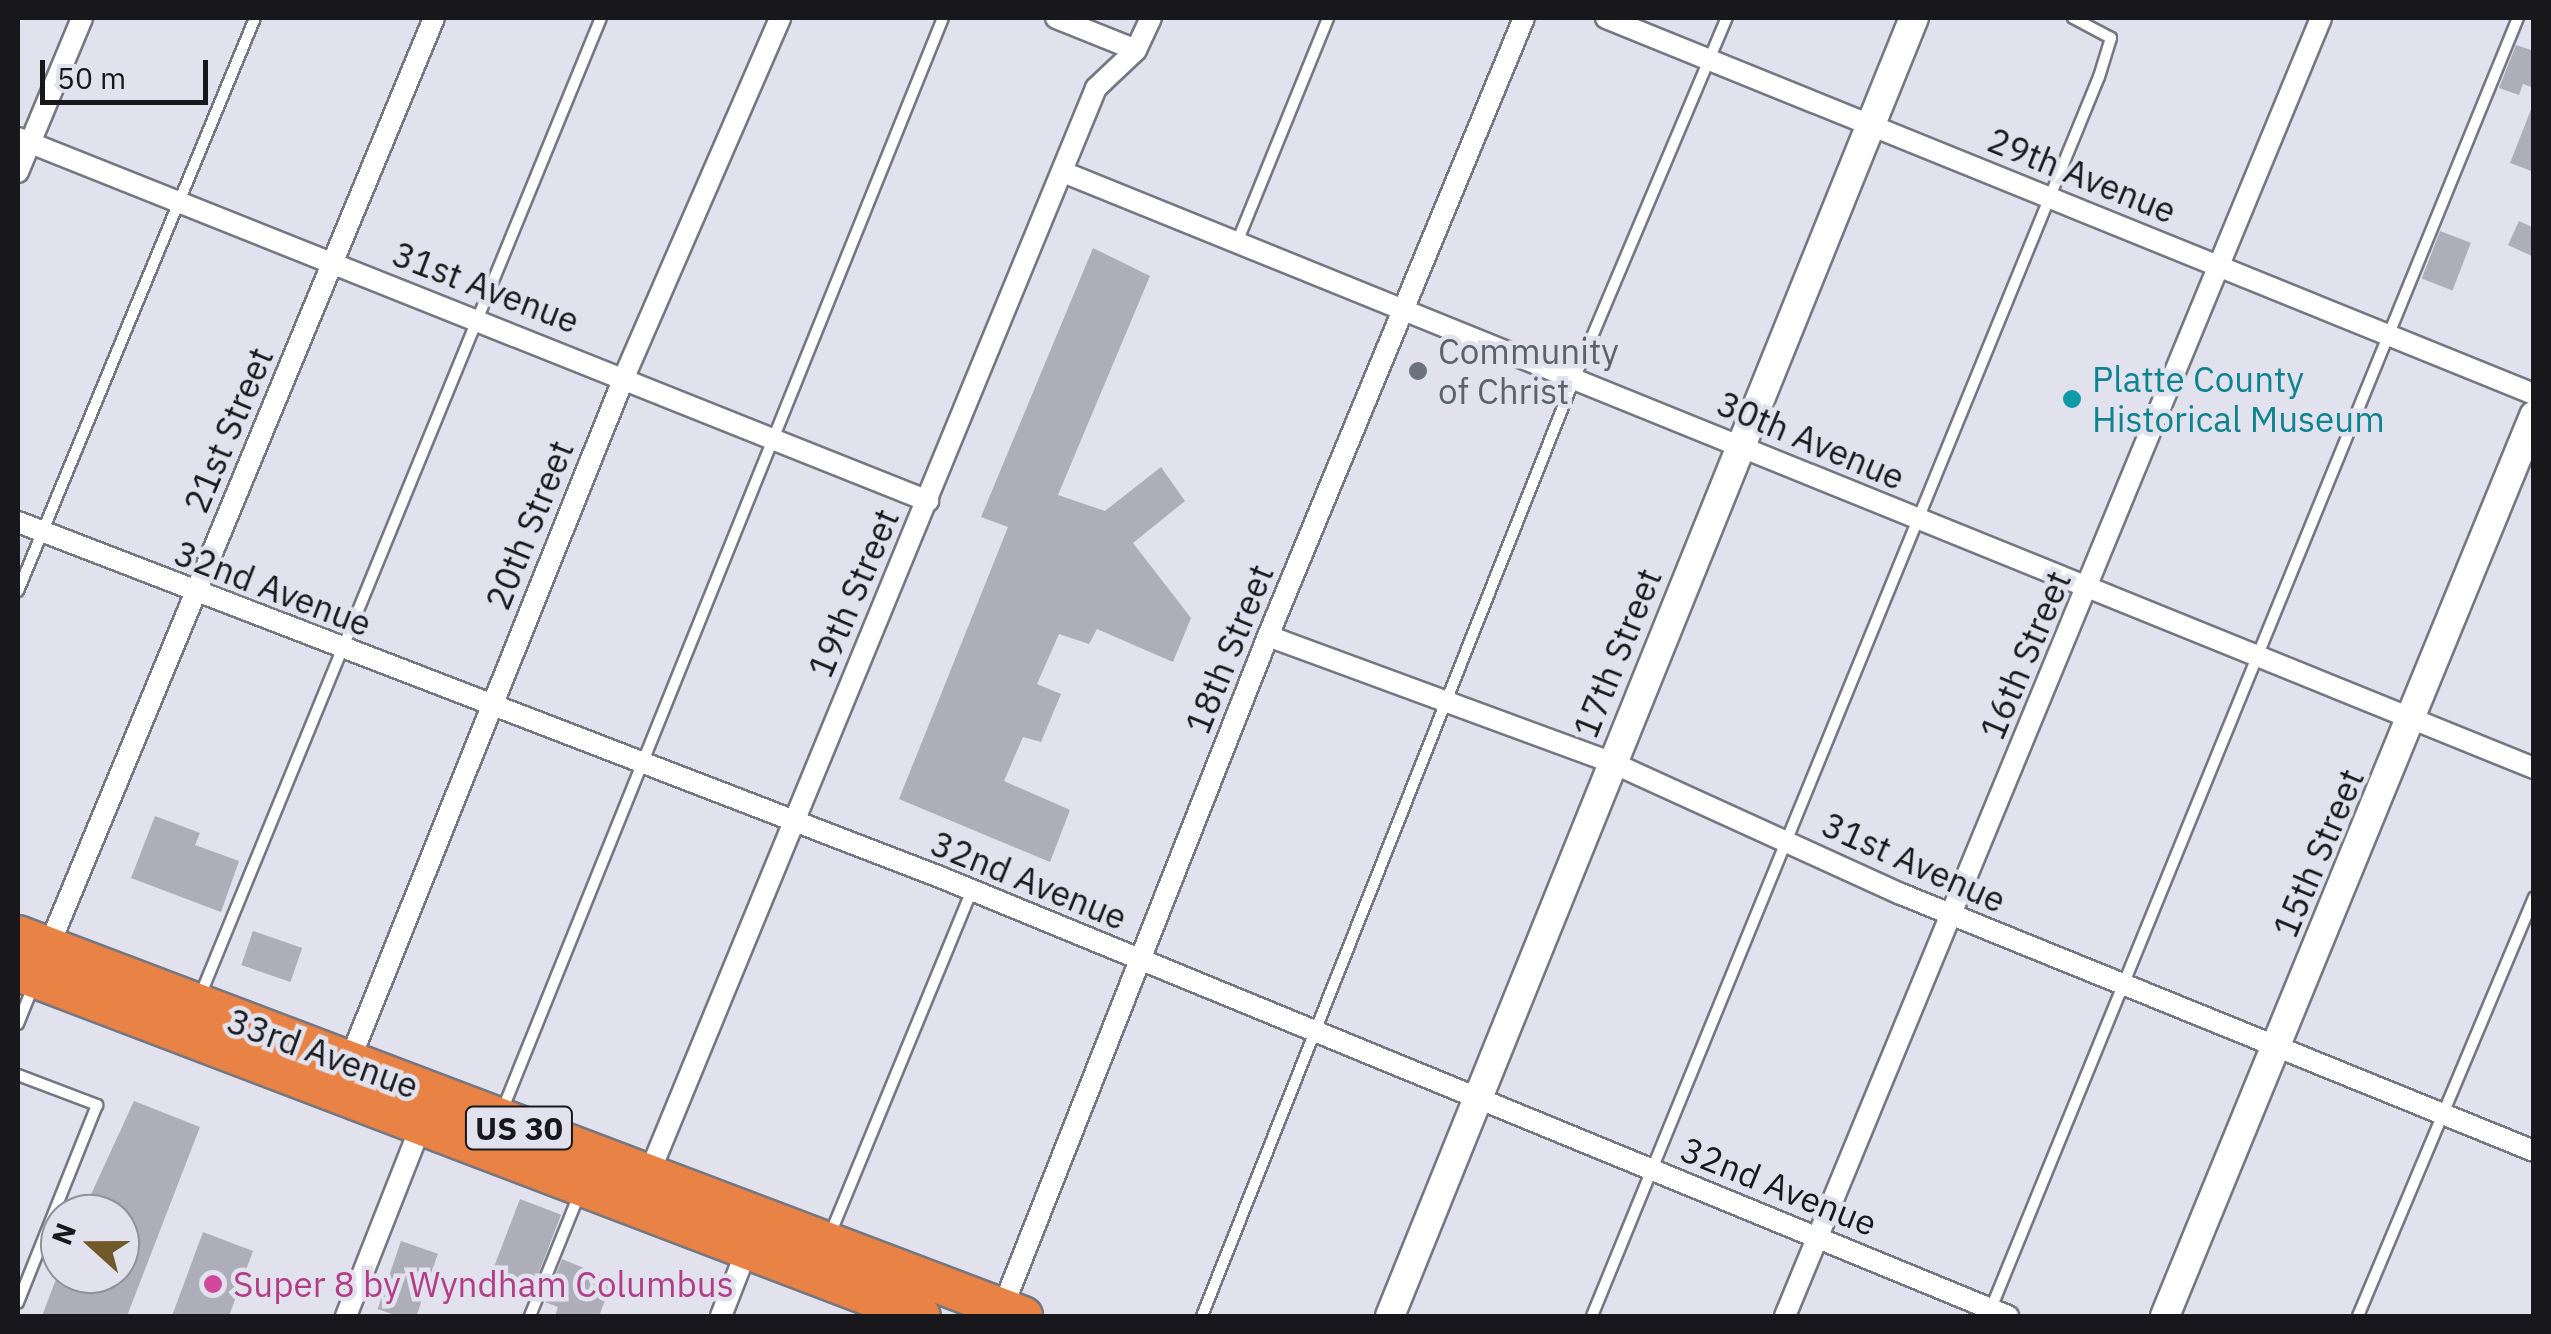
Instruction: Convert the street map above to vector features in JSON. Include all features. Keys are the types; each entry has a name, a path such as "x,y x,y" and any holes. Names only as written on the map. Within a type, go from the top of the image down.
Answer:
{"highway":[{"name":"33rd Avenue","path":"30,958 196,1006 499,1120 642,1192 753,1234 912,1315"},
{"name":"33rd Avenue","path":"30,958 421,1126 582,1188 642,1192"},
{"name":"33rd Avenue","path":"753,1234 827,1242 1013,1313"}],"main road":[{"name":"17th Street","path":"1390,1316 1914,18"},
{"name":"15th Street","path":"2165,1316 2413,722 2534,416"}],"street":[{"path":"18,172 23,141 82,18"},
{"name":"21st Street","path":"30,958 194,593 434,18"},
{"name":"20th Street","path":"349,1062 625,375 780,18"},
{"path":"1056,18 1136,50"},
{"name":"19th Street","path":"642,1192 789,822 928,501 1096,88 1136,50 1152,18"},
{"name":"18th Street","path":"1013,1313 1140,960 1268,636 1524,18"},
{"name":"29th Avenue","path":"1606,18 2534,394"},
{"name":"16th Street","path":"1785,1316 2321,18"},
{"name":"31st Avenue","path":"23,141 625,375 928,501"},
{"name":"30th Avenue","path":"1063,172 1407,308 2088,590 2534,768"},
{"name":"32nd Avenue","path":"18,522 972,890 1818,1236 1996,1314"},
{"name":"31st Avenue","path":"1268,636 1614,763 1951,914 2534,1150"},
{"path":"346,1316 421,1126"},
{"path":"720,1316 753,1234"}],"lane":[{"path":"18,591 255,18"},
{"path":"196,1006 474,316 601,18"},
{"path":"499,1120 639,764 943,18"},
{"path":"1238,240 1328,18"},
{"path":"1202,1316 1444,701 1726,18"},
{"path":"1592,1316 2111,38 2073,18"},
{"path":"1996,1314 2123,986 2518,18"},
{"path":"827,1242 972,890"},
{"path":"2358,1316 2534,897"},
{"path":"18,1024 30,958"},
{"path":"18,1075 97,1105 18,1303"},
{"path":"530,1316 582,1188"}],"building":[{"path":"2516,45 2534,51 2534,88 2523,84 2519,95 2499,88"},
{"path":"2534,107 2534,172 2510,163"},
{"path":"2519,221 2534,228 2534,257 2508,245"},
{"path":"2440,231 2471,243 2453,290 2422,279"},
{"path":"1093,248 1150,276 1058,495 1105,511 1161,467 1185,501 1133,543 1191,618 1173,662 1097,629 1089,644 1059,634 1037,684 1061,694 1041,742 1023,737 1004,781 1070,810 1050,862 899,799 1008,527 981,517"},
{"path":"155,816 200,833 195,845 239,861 221,912 131,878"},
{"path":"253,931 302,948 290,982 241,965"},
{"path":"134,1101 200,1127 140,1282 140,1194 91,1194"},
{"path":"520,1199 561,1215 530,1295 489,1279"},
{"name":"Super 8 by Wyndham Columbus","path":"203,1232 253,1251 229,1316 172,1316"},
{"path":"401,1241 438,1254 416,1316 398,1316 378,1309"},
{"path":"562,1259 613,1280 599,1316 555,1316 558,1307 545,1302"},
{"path":"50,1294 135,1294 127,1316 42,1316"}],"place":[{"name":"Community of Christ","path":"1418,371"},
{"name":"Platte County Historical Museum","path":"2072,399"},
{"name":"Super 8 by Wyndham Columbus","path":"213,1284"}]}
